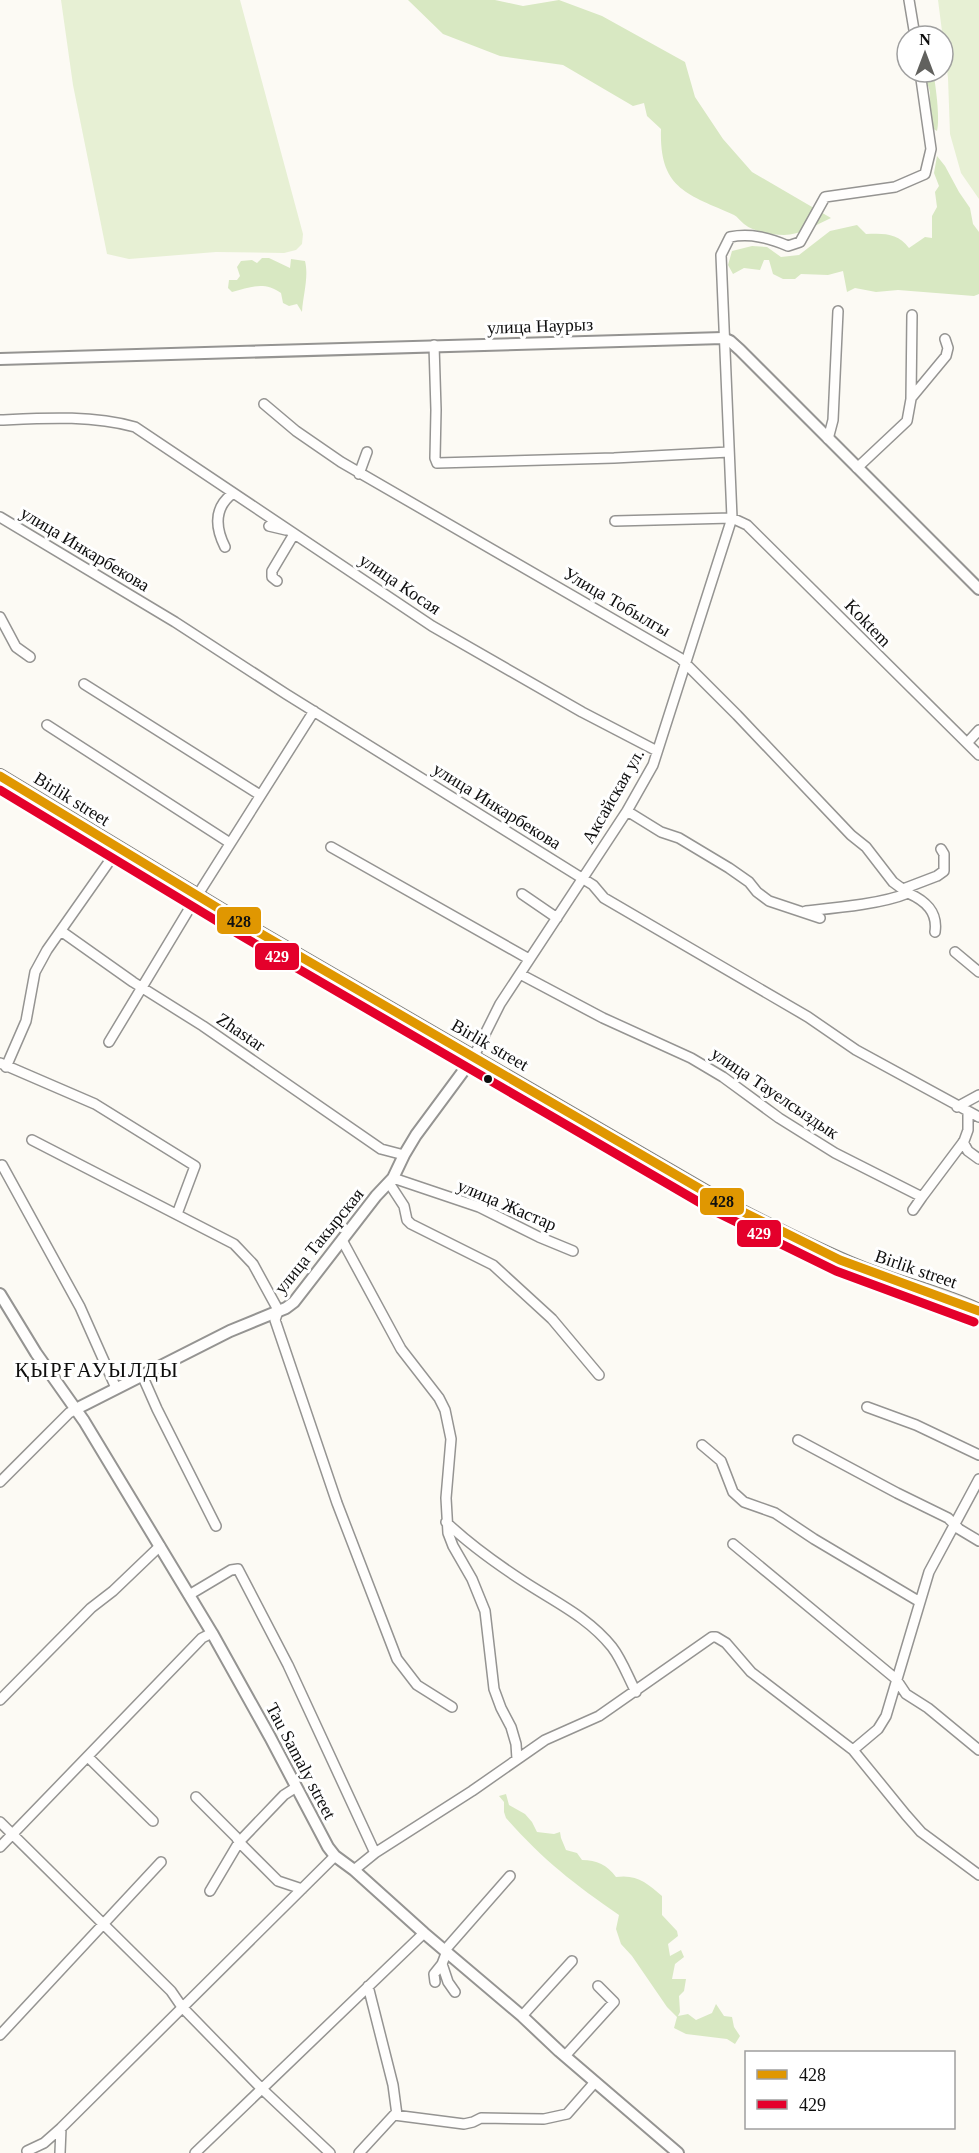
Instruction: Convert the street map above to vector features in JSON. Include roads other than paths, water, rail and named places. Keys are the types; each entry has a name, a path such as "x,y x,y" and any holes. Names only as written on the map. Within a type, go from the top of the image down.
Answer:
{"main road":[{"name":"Birlik street","path":"0,776 197,896 721,1201 778,1231 859,1268 979,1311"}],"street":[{"path":"909,0 913,24"},
{"name":"Аксайская ул.","path":"391,1181 404,1155 473,1058 500,1004 627,811 653,765 732,518 721,255 730,237 744,234 772,239 788,246 800,242 825,198 895,187 926,174 931,149 922,84"},
{"path":"828,439 833,420 838,311"},
{"path":"857,468 907,421 911,399 912,315"},
{"path":"723,338 740,350 979,589"},
{"name":"улица Наурыз","path":"0,358 723,338"},
{"path":"911,399 946,356 948,348 945,339"},
{"path":"434,345 435,458 437,463 729,452"},
{"name":"Улица Тобылгы","path":"264,404 304,437 359,474 624,624 685,662 851,835 866,847 888,876 906,891 924,900 936,922 935,932"},
{"name":"улица Косая","path":"0,420 76,418 123,423 135,427 166,446 232,494 265,512 292,533 474,651 657,751"},
{"path":"359,474 367,452"},
{"path":"225,547 217,529 217,515 225,500 232,494"},
{"name":"улица Инкарбекова","path":"0,517 175,622 593,885 604,898 808,1017 856,1050 979,1117"},
{"path":"615,521 732,518"},
{"name":"Koktem","path":"732,518 747,525 759,536 979,755"},
{"path":"269,526 292,533 272,571 272,577 277,581"},
{"path":"0,617 16,647 30,657"},
{"path":"675,693 688,678 698,677"},
{"path":"84,684 260,795"},
{"path":"109,1042 197,896 314,711"},
{"path":"47,725 230,843"},
{"path":"967,743 979,730"},
{"path":"627,811 660,832 679,838 729,868 749,882 769,901 820,918"},
{"path":"331,847 529,959"},
{"path":"118,849 47,950 35,972 27,1021 3,1065 95,1104 195,1166 177,1214"},
{"path":"800,911 881,901 906,891 944,871 944,854 941,849"},
{"path":"522,894 556,918"},
{"name":"Zhastar","path":"61,931 381,1149 404,1155"},
{"path":"955,952 979,972"},
{"name":"улица Тауелсыздык","path":"520,975 603,1018 691,1058 835,1153 922,1197"},
{"path":"957,1107 979,1095"},
{"path":"914,1210 963,1142 968,1130 968,1112"},
{"path":"32,1140 234,1244 253,1264 278,1311 275,1320 337,1503 397,1659 417,1685 452,1707"},
{"path":"963,1142 968,1151 979,1159"},
{"path":"2,1165 80,1306 116,1388"},
{"path":"391,1181 404,1206 407,1220 411,1224 493,1265 552,1319 599,1375"},
{"name":"улица Такырская","path":"76,1409 230,1331 294,1302 376,1196 391,1181"},
{"name":"улица Жастар","path":"391,1181 479,1207 573,1251"},
{"path":"342,1240 402,1349 439,1398 445,1410 451,1439 446,1522 453,1546 472,1579 485,1611 494,1689 501,1708 512,1727 517,1759"},
{"name":"Tau Samaly street","path":"0,1294 36,1353 76,1409 212,1633 335,1856 354,1870 678,2153"},
{"path":"142,1375 161,1418 216,1526"},
{"path":"867,1407 916,1425 979,1455"},
{"path":"0,1482 69,1413 76,1409"},
{"path":"798,1440 948,1518 959,1529 979,1541"},
{"path":"702,1445 721,1461 733,1492 744,1502 775,1513 920,1602"},
{"path":"853,1750 882,1724 929,1572 979,1479"},
{"path":"446,1522 522,1581 567,1607 597,1630 613,1649 636,1692"},
{"path":"733,1544 896,1679 906,1694 945,1721 979,1750"},
{"path":"0,1700 91,1608 160,1546"},
{"path":"189,1595 231,1570 238,1569 288,1665 375,1853"},
{"path":"0,1847 202,1638 212,1633"},
{"path":"354,1870 375,1853 472,1791 545,1740 599,1716 712,1637 716,1637 726,1643 751,1672 853,1750 914,1825 936,1845 979,1875"},
{"path":"88,1757 153,1821"},
{"path":"210,1891 239,1842 284,1795 296,1788"},
{"path":"196,1797 278,1881 302,1889"},
{"path":"0,1822 171,1991 182,2007 261,2088 330,2153"},
{"path":"27,2151 44,2143 61,2128 335,1856"},
{"path":"0,2035 161,1862"},
{"path":"435,1982 434,1974 442,1964 446,1951 510,1876"},
{"path":"195,2153 424,1933"},
{"path":"522,2016 572,1960"},
{"path":"442,1964 448,1982 455,1992"},
{"path":"368,1986 393,2085 397,2115"},
{"path":"565,2056 614,2002 598,1986"},
{"path":"358,2153 394,2115 464,2124 481,2118 544,2119 567,2114 595,2082"},
{"path":"60,2153 61,2128"}],"district":[{"name":"ҚЫРҒАУЫЛДЫ","path":"97,1370"}]}
